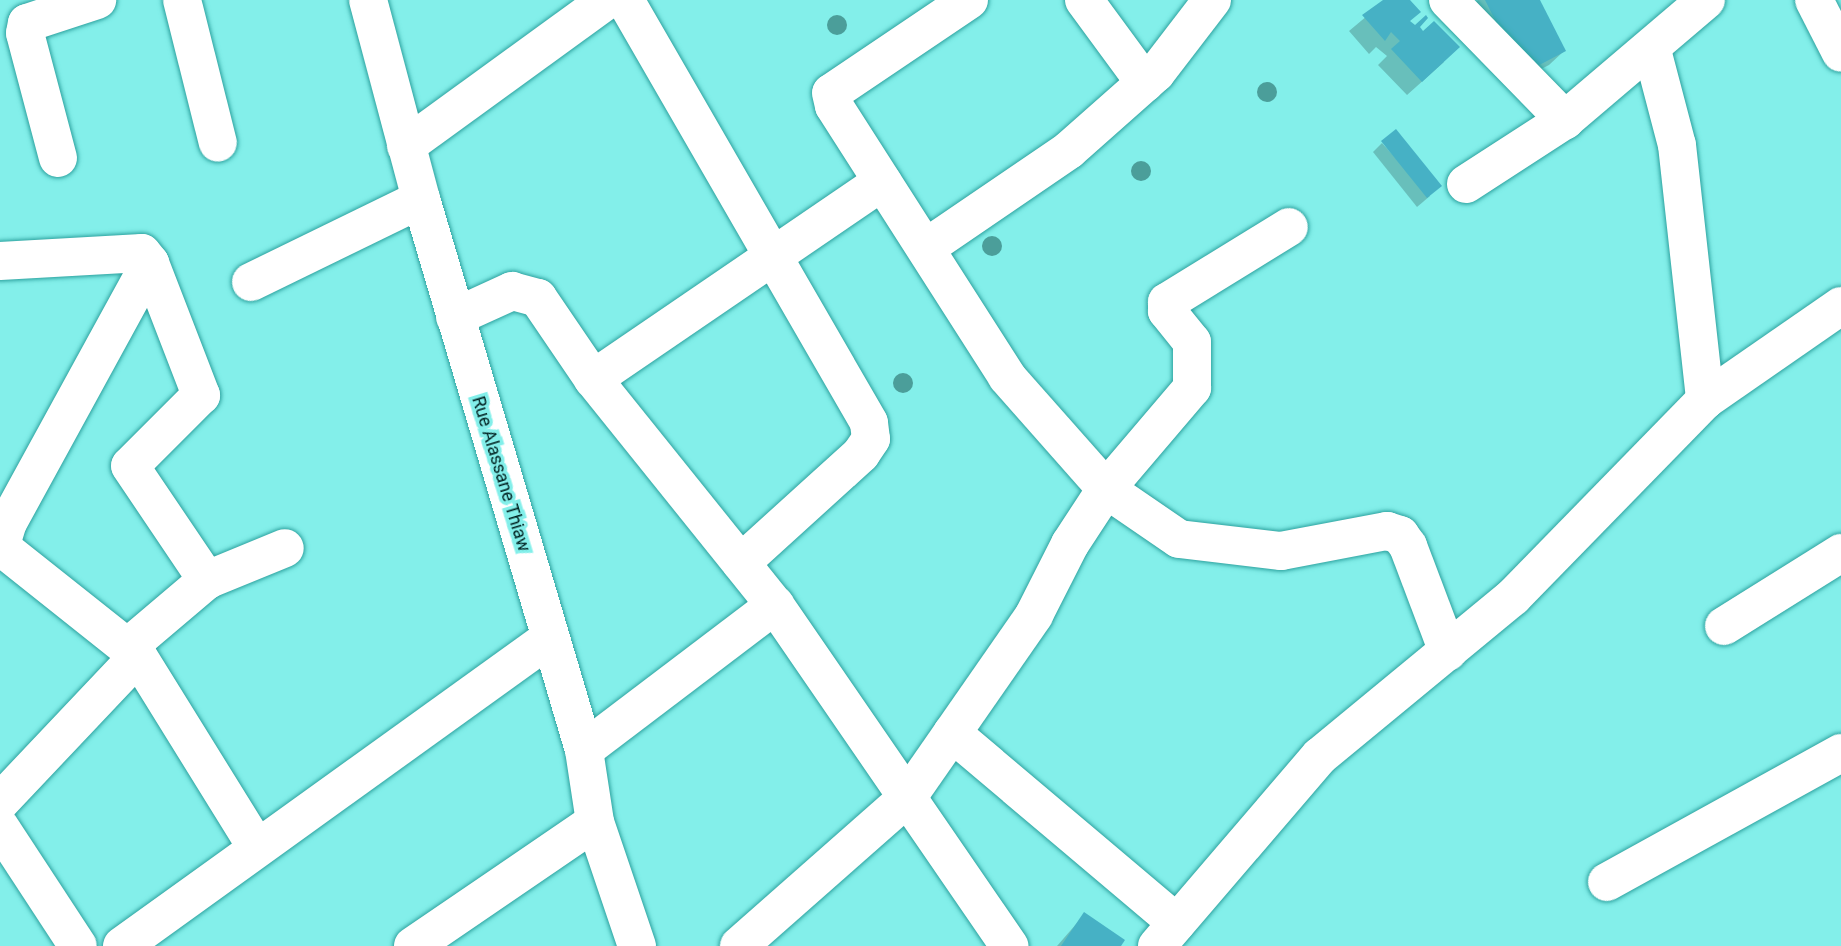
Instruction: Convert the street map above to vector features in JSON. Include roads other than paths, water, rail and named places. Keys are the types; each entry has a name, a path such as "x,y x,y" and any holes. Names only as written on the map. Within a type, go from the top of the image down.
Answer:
{"street":[{"path":"58,158 25,33 27,23 97,0"},
{"path":"182,0 218,143"},
{"name":"Rue Alassane Thiaw","path":"368,0 405,146 584,750 595,822 637,946"},
{"path":"405,146 607,0"},
{"path":"625,0 869,423 871,439 861,454 741,563"},
{"path":"969,0 831,93 834,106 927,247 1007,377 1105,489 1179,539 1232,548 1281,551 1387,531 1400,535 1408,546 1448,652"},
{"path":"1084,0 1144,83"},
{"path":"927,247 1069,150 1144,83 1212,0"},
{"path":"1448,0 1565,120"},
{"path":"1466,184 1565,120 1652,50 1706,0"},
{"path":"1814,0 1841,53"},
{"path":"1652,50 1677,145 1705,401"},
{"path":"593,379 773,259 882,181"},
{"path":"251,282 421,199"},
{"path":"739,946 907,798 1034,615 1070,544 1105,489 1192,388 1192,342 1167,311 1167,302 1289,227"},
{"path":"0,261 142,253 150,263 201,395 131,466 207,580"},
{"path":"150,263 2,532 133,651 256,846"},
{"path":"455,317 512,291 538,298 593,379 775,605 1009,946"},
{"path":"952,733 1167,935 1280,798 1320,756 1513,597 1705,401 1841,306"},
{"path":"0,802 133,651 207,580 285,548"},
{"path":"1724,626 1841,553"},
{"path":"584,750 775,605"},
{"path":"122,946 256,846 550,638"},
{"path":"1608,882 1841,753"},
{"path":"413,946 595,822"},
{"path":"0,827 78,946"}]}
